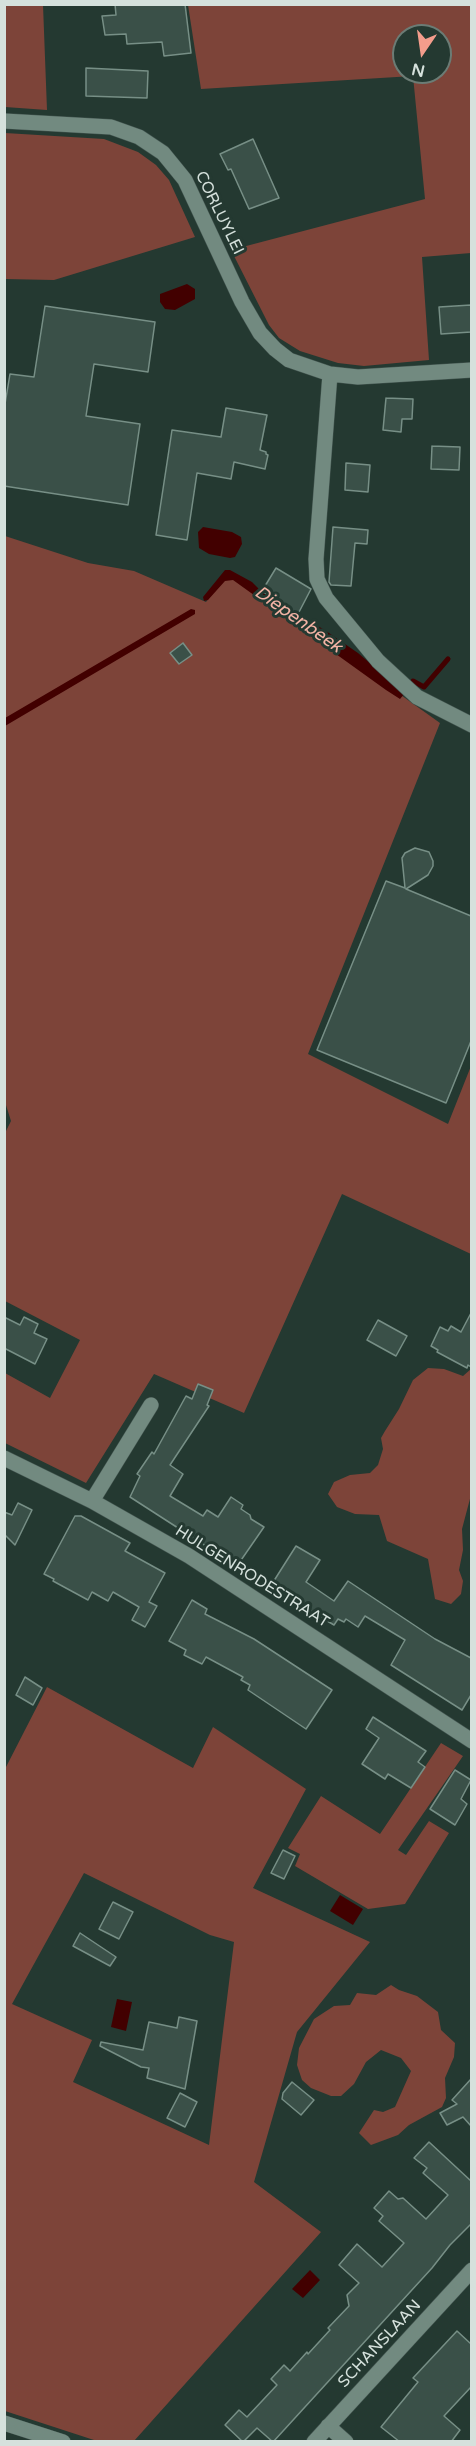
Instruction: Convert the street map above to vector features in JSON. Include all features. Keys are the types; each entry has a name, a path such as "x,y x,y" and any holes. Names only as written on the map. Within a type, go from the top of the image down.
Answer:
{"street":[{"name":"CORLUYLEI","path":"4,122 111,127 139,136 163,153 184,180 242,302 260,333 275,350 290,360 330,374 358,377 471,370"},
{"path":"330,374 316,559 317,579 326,598 378,661 417,696 471,725"},
{"path":"92,1501 151,1405"},
{"name":"HULGENRODESTRAAT","path":"4,1458 92,1501 189,1556 471,1741"},
{"name":"SCHANSLAAN","path":"314,2442 471,2270"},
{"path":"4,2423 63,2442"},
{"path":"328,2426 346,2442"}],"shaded area":[{"path":"5,4 43,5 47,110 5,107"},
{"path":"188,5 471,5 471,253 422,257 429,360 364,366 338,363 300,351 279,338 269,325 231,250 425,199 414,84 452,84 452,24 392,24 392,77 201,89"},
{"path":"5,133 104,139 138,152 156,165 169,180 195,237 54,280 5,279"},
{"path":"5,536 88,563 134,571 206,602 229,572 440,723 308,1054 448,1124 471,1066 471,1254 342,1194 244,1413 154,1374 86,1483 5,1443 5,1373 50,1398 80,1340 5,1301 4,1135 11,1121 5,1102"},
{"path":"428,1368 444,1369 463,1376 471,1369 471,1495 462,1529 463,1550 459,1570 463,1581 461,1594 451,1604 435,1599 428,1559 387,1541 379,1515 355,1514 337,1507 328,1494 334,1482 350,1475 370,1473 378,1465 383,1449 381,1438 413,1380"},
{"path":"47,1687 193,1768 213,1727 306,1789 253,1888 370,1942 297,2032 254,2182 321,2232 134,2441 97,2441 5,2411 5,1769","holes":["84,1873 210,1935 234,1942 209,2145 73,2082 92,2040 12,2004"]},
{"path":"441,1743 463,1756 398,1850 406,1855 429,1821 449,1833 405,1904 368,1909 295,1866 300,1854 288,1848 321,1796 380,1834"},
{"path":"391,1985 417,1996 438,2012 441,2030 455,2043 454,2057 445,2078 446,2098 442,2107 409,2125 398,2135 371,2145 359,2133 374,2110 383,2112 395,2107 411,2071 401,2058 381,2050 366,2062 354,2084 341,2096 331,2096 311,2088 302,2080 297,2065 299,2048 314,2019 334,2006 350,2005 357,1993 376,1995"}],"water":[{"path":"187,284 195,289 195,299 175,310 165,309 160,302 160,294"},
{"path":"203,527 232,532 241,537 242,544 235,557 209,554 199,548 198,532"},
{"path":"225,570 230,570 252,582 261,591 326,631 358,653 405,693 400,699 386,690 233,580 225,581 208,600 204,601 203,597"},
{"path":"191,609 195,610 195,614 5,726 5,718"},
{"path":"340,1895 363,1909 353,1925 330,1911"},
{"path":"117,1999 132,2002 126,2031 111,2027"},
{"path":"310,2270 320,2280 303,2298 292,2289"}],"building":[{"path":"115,4 185,4 191,53 164,56 162,42 127,44 126,34 105,35 102,16 116,15"},
{"path":"86,68 148,71 147,98 86,96"},
{"path":"253,139 279,198 249,209 231,169 228,170 220,154"},
{"path":"471,305 471,332 441,334 439,307"},
{"path":"45,306 155,322 148,372 94,364 86,416 140,424 128,505 4,486 4,410 10,374 34,377"},
{"path":"386,398 413,399 412,419 402,419 401,432 383,430"},
{"path":"226,408 267,415 260,450 268,455 265,469 234,462 231,479 197,473 187,540 156,535 172,430 221,437"},
{"path":"432,446 460,447 459,470 431,469"},
{"path":"346,463 370,465 368,492 345,490"},
{"path":"333,527 368,530 367,544 355,543 351,586 331,585 329,582"},
{"path":"276,568 311,589 298,614 262,591"},
{"path":"183,643 192,655 179,664 170,653"},
{"path":"415,848 429,852 433,866 428,875 406,889 471,916 471,1041 446,1103 317,1050 386,881 405,888 402,858 405,853"},
{"path":"471,1313 471,1367 468,1365 467,1368 437,1352 438,1350 431,1346 440,1327 448,1331 451,1326 461,1332"},
{"path":"4,1317 20,1325 24,1317 38,1324 34,1333 47,1339 35,1364 4,1348"},
{"path":"378,1320 407,1336 396,1356 367,1340"},
{"path":"198,1384 213,1390 207,1405 209,1406 170,1465 183,1474 170,1496 203,1516 207,1510 218,1517 231,1497 243,1505 241,1509 264,1527 237,1566 130,1497 140,1476 137,1474 152,1452 154,1454 186,1396 192,1399"},
{"path":"18,1503 32,1510 15,1545 4,1534 4,1512 12,1515"},
{"path":"75,1516 81,1516 130,1543 125,1551 165,1573 149,1602 157,1606 145,1627 132,1620 139,1607 113,1592 108,1601 92,1592 88,1600 44,1574"},
{"path":"296,1546 320,1560 306,1582 334,1601 348,1581 435,1639 471,1658 471,1695 462,1710 391,1665 405,1640 365,1616 358,1627 346,1619 344,1622 338,1619 334,1625 270,1587"},
{"path":"192,1600 207,1609 205,1614 254,1639 332,1690 306,1729 248,1690 250,1685 241,1680 243,1677 206,1657 202,1664 184,1655 186,1650 169,1641"},
{"path":"25,1677 42,1688 33,1705 16,1695"},
{"path":"373,1717 426,1751 418,1762 425,1767 411,1788 388,1774 385,1779 362,1764 379,1738 366,1729"},
{"path":"455,1770 471,1780 461,1799 467,1804 455,1825 430,1809"},
{"path":"283,1850 295,1856 284,1879 271,1873"},
{"path":"113,1902 133,1912 119,1939 99,1929"},
{"path":"80,1933 116,1957 110,1966 73,1946"},
{"path":"179,2017 197,2021 185,2089 147,2078 149,2068 141,2067 100,2046 101,2042 143,2050 149,2022 177,2028"},
{"path":"471,2079 471,2126 463,2117 447,2125 440,2113 457,2104 452,2100"},
{"path":"292,2082 314,2100 301,2115 282,2099 283,2093"},
{"path":"180,2093 197,2102 185,2127 167,2118"},
{"path":"429,2142 471,2181 471,2224 273,2442 257,2428 243,2442 225,2425 239,2410 247,2417 277,2385 271,2379 284,2365 290,2371 330,2330 328,2328 349,2306 347,2295 359,2283 339,2265 357,2244 382,2267 404,2243 379,2221 383,2216 374,2208 389,2191 398,2199 403,2198 426,2219 448,2195 423,2173 427,2168 414,2158"},
{"path":"457,2331 471,2344 471,2387 444,2416 460,2430 451,2442 400,2442 381,2427 418,2382 413,2378"}],"waterway":[{"name":"Diepenbeek","path":"413,681 424,687 448,659"}]}
